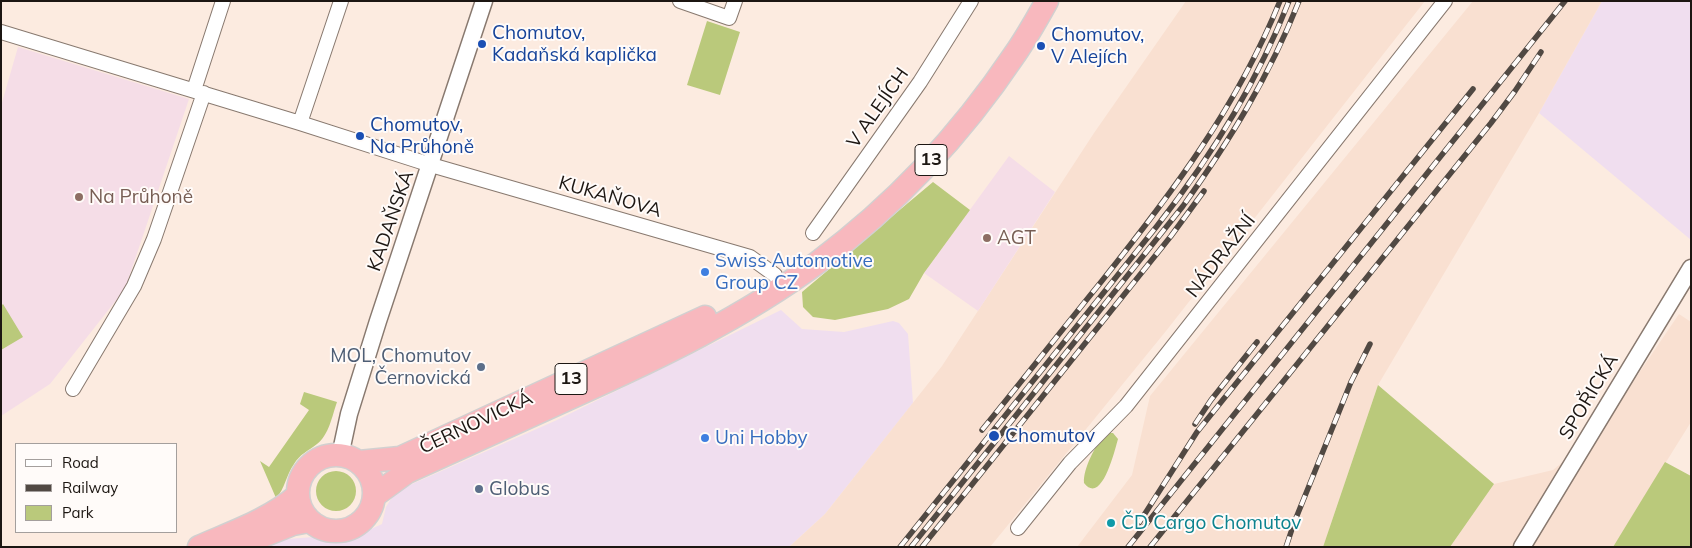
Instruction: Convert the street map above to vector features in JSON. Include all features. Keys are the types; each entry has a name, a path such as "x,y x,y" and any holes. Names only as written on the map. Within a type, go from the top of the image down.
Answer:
{"highway":[{"name":"13","path":"778,281 884,189 942,127 1003,46 1029,1"},
{"name":"13","path":"778,281 818,263 896,197 955,134 1015,54 1047,1"},
{"name":"ČERNOVICKÁ","path":"298,495 301,478 312,464 323,458 335,455 349,459 400,458 698,321 744,295 778,281"},
{"name":"ČERNOVICKÁ","path":"374,496 407,472 650,362 708,332 778,281"},
{"path":"199,547 267,517 298,495 303,513 309,521 318,527 328,531 339,532 349,529 364,519 373,504 374,496 373,484 368,472 349,459"},
{"path":"235,547 293,524 309,521"}],"street":[{"path":"73,389 134,286 154,239 199,92 223,1"},
{"path":"300,123 341,1"},
{"name":"KADAŇSKÁ","path":"349,459 349,414 484,1"},
{"path":"680,1 729,18 735,1"},
{"name":"V ALEJÍCH","path":"813,234 920,82 971,1"},
{"name":"NÁDRAŽNÍ","path":"1018,528 1070,463 1126,406 1445,1"},
{"path":"1,32 431,165"},
{"name":"KUKAŇOVA","path":"431,165 750,257 778,281"},
{"name":"SPOŘICKÁ","path":"1522,547 1690,271"}],"shaded area":[{"path":"1186,1 1425,1 1166,331 990,547 789,547 825,514 942,366 1094,133"},
{"path":"1473,1 1602,1 1539,113 1378,385 1323,547 1077,547 1132,475 1150,396"},
{"path":"1602,1 1691,1 1691,240 1539,113"},
{"name":"Na Průhoně","path":"18,47 189,99 125,289 50,384 1,416 1,106"},
{"name":"AGT","path":"1009,156 1055,192 978,311 924,273"},
{"path":"781,310 802,329 844,332 893,321 899,323 908,334 913,403 825,514 789,547 259,547 274,540 314,537 341,543 382,524 386,507 391,499 397,492 412,484 557,420"},
{"path":"1679,314 1691,322 1691,422 1613,547 1450,547 1494,484 1553,470 1599,432"}],"green space":[{"path":"707,21 740,32 720,95 687,85"},
{"path":"933,182 970,210 924,273 909,299 888,309 835,320 813,317 803,307 802,292"},
{"path":"3,304 23,337 1,350 1,306"},
{"path":"1378,385 1494,484 1450,547 1323,547"},
{"path":"304,392 337,402 330,425 324,436 296,461 276,498 260,461 269,467 309,410 300,404"},
{"path":"1105,433 1113,433 1118,439 1107,473 1102,482 1096,487 1091,488 1084,483 1084,477 1094,450"},
{"path":"1665,462 1691,476 1691,547 1613,547"},
{"path":"332,471 340,471 347,474 353,480 356,491 353,502 347,508 340,511 332,511 325,508 319,502 316,495 316,487 319,480 325,474"}],"railway":[{"path":"982,430 1127,249 1178,182 1244,77 1280,1"},
{"path":"900,547 1177,200 1214,146 1247,90 1289,1"},
{"path":"911,547 1183,206 1217,157 1262,82 1299,1"},
{"path":"1128,547 1565,1"},
{"path":"1150,547 1491,123 1541,52"},
{"path":"1139,523 1197,432 1473,89"},
{"path":"922,547 1171,236 1204,191"},
{"path":"1195,424 1211,400 1257,342"},
{"path":"1286,547 1351,382 1370,344"}],"place":[{"name":"Chomutov, Kadaňská kaplička","path":"482,44"},
{"name":"Chomutov, V Alejích","path":"1041,46"},
{"name":"Chomutov, Na Průhoně","path":"360,136"},
{"name":"Na Průhoně","path":"79,197"},
{"name":"AGT","path":"987,238"},
{"name":"Swiss Automotive Group CZ","path":"705,272"},
{"name":"MOL, Chomutov Černovická","path":"481,367"},
{"name":"Chomutov","path":"994,436"},
{"name":"Uni Hobby","path":"705,438"},
{"name":"Globus","path":"479,489"},
{"name":"ČD Cargo Chomutov","path":"1111,523"}]}
